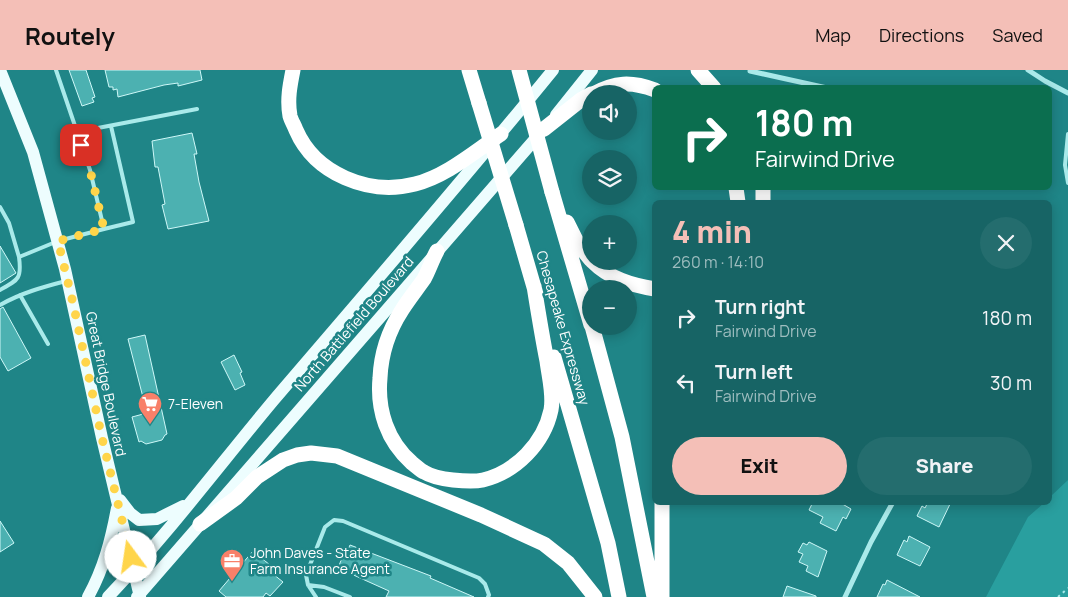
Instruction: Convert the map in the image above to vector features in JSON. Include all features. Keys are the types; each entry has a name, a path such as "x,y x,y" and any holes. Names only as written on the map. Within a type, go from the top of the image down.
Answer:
{"highway":[{"path":"293,70 289,89 290,117 301,141 317,159 334,172 352,181 387,187 415,184 438,176 501,134"},
{"path":"462,70 468,89 478,101"},
{"name":"Chesapeake Expressway","path":"469,70 608,543 619,597"},
{"name":"Chesapeake Expressway","path":"520,70 552,192 582,295"},
{"path":"698,70 711,85"},
{"path":"618,85 636,85"},
{"path":"637,85 652,89"},
{"path":"544,128 582,99"},
{"path":"552,192 582,249"},
{"path":"437,251 424,278 401,311 392,329 387,341 380,378 381,409 385,424 394,442 405,457 423,472 442,479 482,480 499,475 522,459 537,443 547,425 552,408 551,389 534,286"},
{"path":"602,270 625,283 652,288"},
{"name":"Chesapeake Expressway","path":"594,335 622,437 654,597"},
{"path":"200,524 236,498 257,477 284,460 297,455 337,456 481,515 544,544 568,563 595,597"},
{"path":"662,505 662,597"}],"main road":[{"name":"Great Bridge Boulevard","path":"0,70 34,152 58,241 140,596"},
{"name":"North Battlefield Boulevard","path":"108,597 190,503 553,70"},
{"name":"North Battlefield Boulevard","path":"140,596 592,70"},
{"path":"116,497 130,514 139,520 157,519 190,503"},
{"path":"88,597 107,556 116,497"}],"street":[{"path":"1028,70 1049,85"},
{"path":"750,71 813,85"},
{"path":"1052,87 1068,93"},
{"path":"845,597 870,542 890,505"}],"lane":[{"path":"56,70 90,170 104,229"},
{"path":"77,132 197,109"},
{"path":"19,257 58,241 134,222 111,126"},
{"path":"1068,134 1065,165 1068,183"},
{"path":"0,207 9,223 19,257 21,272 18,280 0,290"},
{"path":"0,305 20,295 68,280"},
{"path":"20,295 48,344"},
{"path":"316,597 308,585 306,575 325,527 334,520 343,521 479,578 485,584 488,597"},
{"path":"308,585 324,587 350,597"}],"path":[{"path":"1058,597 1068,588"}],"green space":[{"path":"1068,480 1068,597 986,597 1028,517 1042,505 1052,505 1052,495"}],"building":[{"path":"69,70 86,70 95,97 92,98 94,102 82,106"},
{"path":"105,70 200,70 202,80 178,86 178,83 164,85 118,97 117,89 113,90 113,87 109,87"},
{"path":"192,133 197,154 194,154 199,182 209,221 168,229 162,205 165,204 158,167 155,167 152,141"},
{"path":"0,246 16,273 0,283"},
{"path":"3,307 31,358 8,371 0,357 0,309"},
{"path":"145,335 167,434 162,440 146,444 141,441 139,442 132,417 147,413 128,339"},
{"path":"234,355 242,372 240,373 245,385 235,390 221,362"},
{"path":"812,505 844,505 851,509 846,519 843,517 836,531 820,523 823,517 809,510"},
{"path":"926,505 950,505 939,527 917,516 922,506 925,508"},
{"path":"0,521 14,543 0,552"},
{"path":"909,536 930,547 920,566 897,555 904,540 907,542"},
{"path":"809,542 827,551 818,577 806,571 808,566 799,562 803,554 798,552 803,543 807,545"},
{"path":"350,545 431,576 430,578 474,597 386,597 389,591 338,568 344,553 346,554"},
{"path":"253,551 276,570 273,574 283,582 270,596 266,593 263,597 226,597 219,591"},
{"path":"887,580 920,597 877,597"},
{"path":"787,586 816,596 816,597 783,597"}],"place":[{"name":"7-Eleven","path":"150,425"},
{"name":"John Daves - State Farm Insurance Agent","path":"232,582"}],"route":[{"path":"81,145 90,170 104,229 58,241 131,557"}]}
